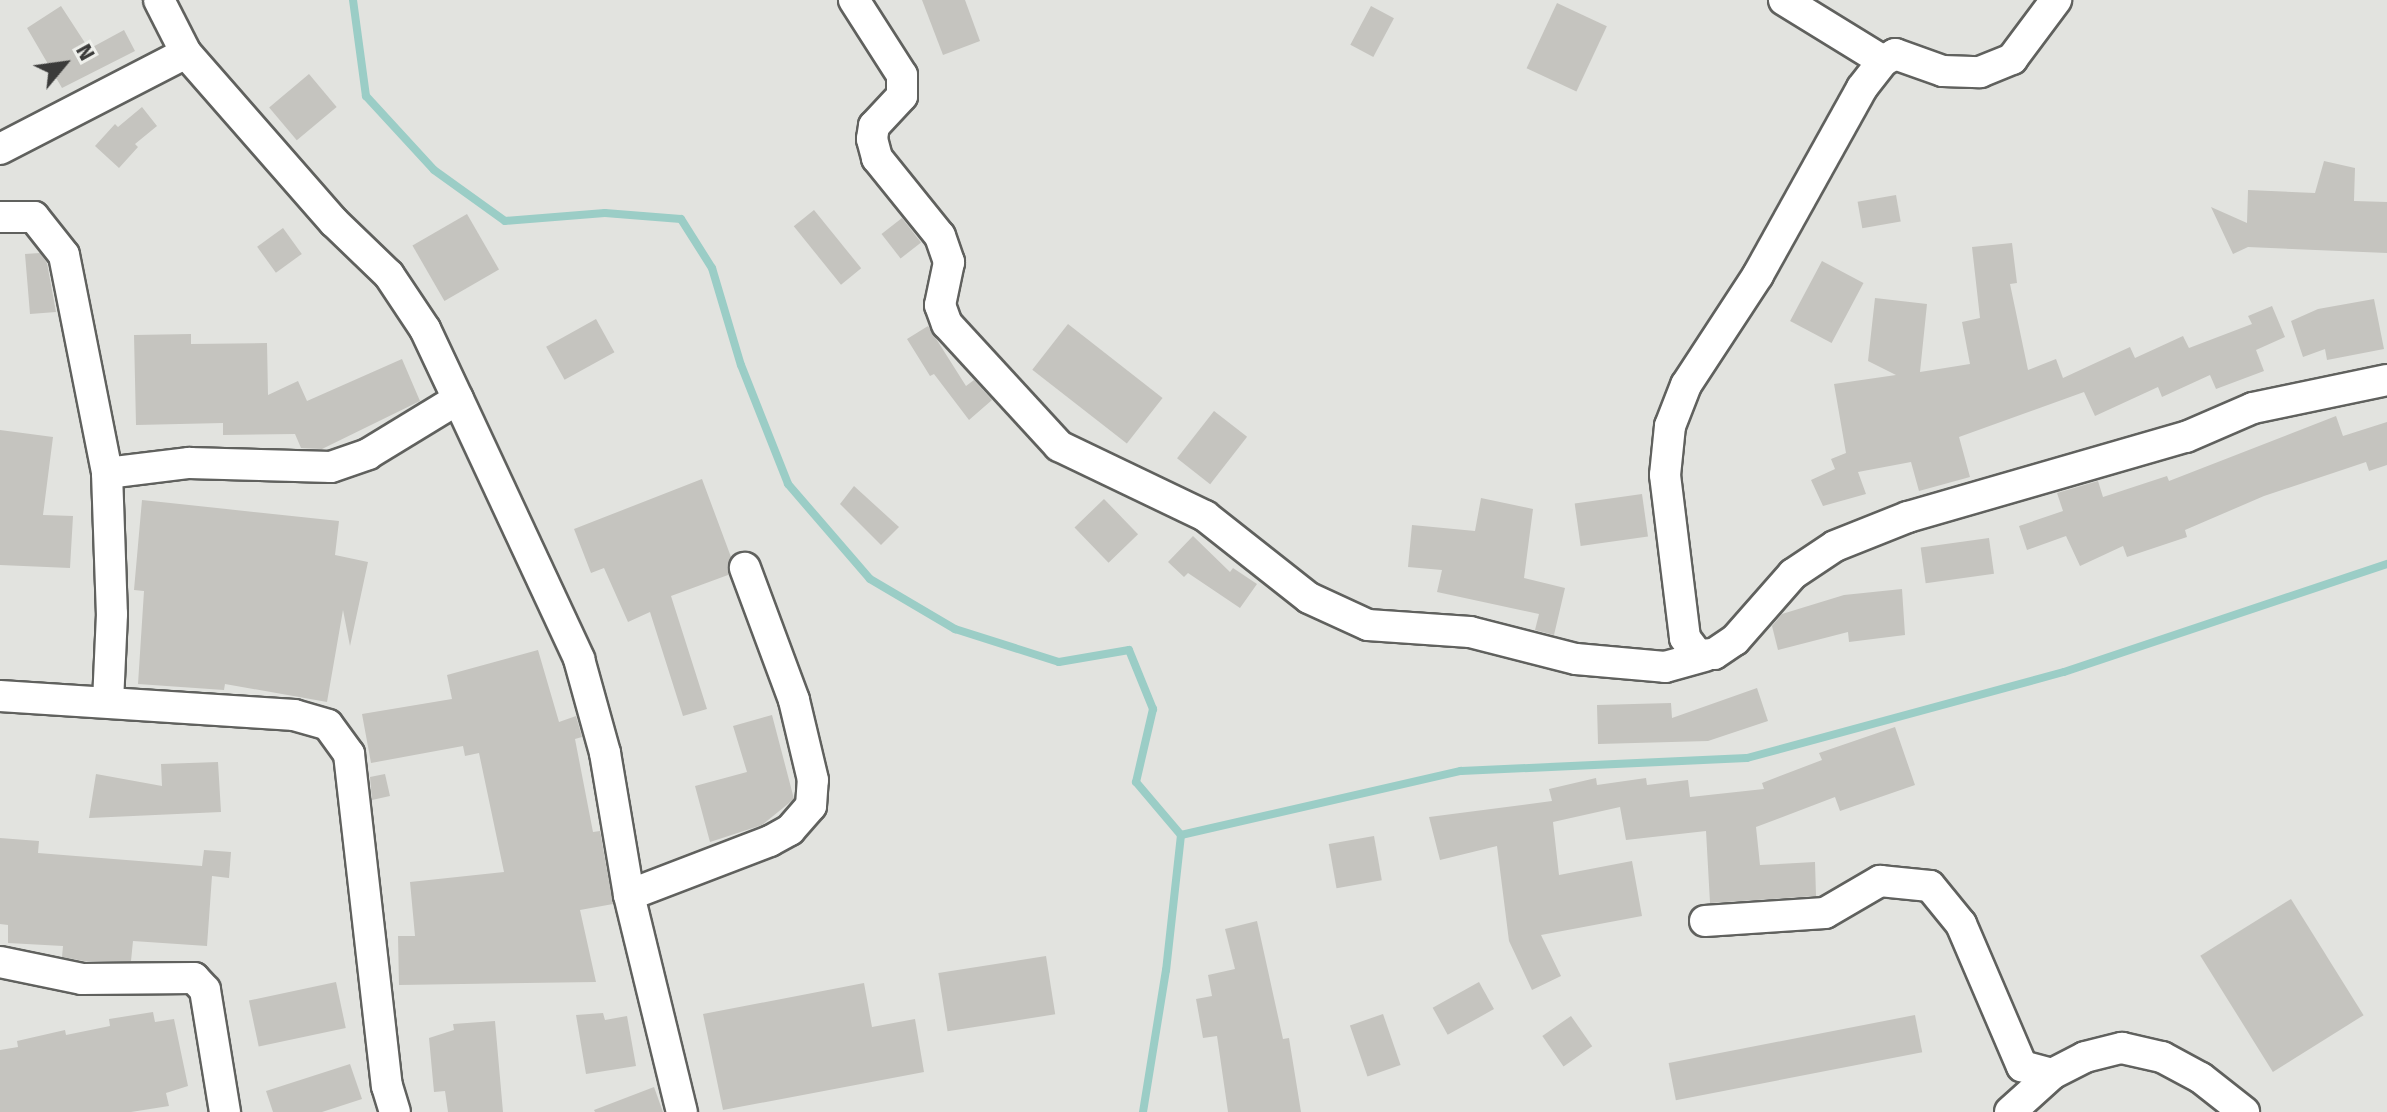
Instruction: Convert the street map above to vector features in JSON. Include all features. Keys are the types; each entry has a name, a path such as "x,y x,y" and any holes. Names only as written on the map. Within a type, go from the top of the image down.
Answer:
{"street":[{"path":"159,0 186,53 334,222 389,275 425,329 458,399 579,659 605,753 629,895 682,1112"},
{"path":"854,0 902,75 902,96 874,126 872,139 877,158 940,236 949,262 940,305 947,324 1059,446 1205,516 1309,598 1368,625 1470,632 1576,659 1665,667 1705,656 1745,630 1793,574 1835,546 1908,517 2186,437 2253,408 2387,380"},
{"path":"1784,0 1883,61"},
{"path":"1705,656 1698,655 1685,638 1665,475 1670,426 1686,385 1758,275 1862,88 1883,61 1895,54 1943,71 1998,68 2024,48 2056,0"},
{"path":"0,149 186,53"},
{"path":"0,217 34,217 64,255 107,473 112,614 108,701"},
{"path":"107,473 189,463 331,467 368,454 458,399"},
{"path":"629,895 770,841 790,830 811,806 813,780 794,700 745,568"},
{"path":"0,696 294,715 328,725 349,754 387,1086 395,1112"},
{"path":"1705,921 1825,913 1880,881 1930,886 1961,924 2022,1066 2052,1074"},
{"path":"0,962 82,979 194,978 205,990 225,1112"},
{"path":"2010,1112 2052,1074 2085,1057 2122,1048 2162,1057 2201,1078 2244,1112"}],"building":[{"path":"922,0 965,0 980,41 943,55"},
{"path":"1557,3 1607,26 1576,91 1527,68"},
{"path":"61,6 89,49 124,30 135,51 62,88 27,28"},
{"path":"1371,6 1394,18 1373,57 1350,45"},
{"path":"309,74 337,107 297,140 269,107"},
{"path":"142,107 157,126 135,144 138,147 119,168 95,146 115,124 118,127"},
{"path":"2324,161 2355,168 2354,201 2387,202 2387,253 2248,247 2233,254 2211,207 2247,223 2248,190 2315,193"},
{"path":"1896,195 1901,222 1862,228 1858,202"},
{"path":"814,210 861,268 841,285 794,226"},
{"path":"467,214 499,269 444,301 412,246"},
{"path":"902,218 921,242 901,258 882,234"},
{"path":"283,228 302,254 276,273 257,247"},
{"path":"2012,243 2017,283 2010,284 2028,370 2056,359 2063,378 2130,347 2135,358 2183,336 2189,348 2252,324 2248,316 2272,306 2285,337 2256,350 2264,371 2216,389 2210,375 2162,397 2158,387 2095,416 2084,392 1959,437 1970,477 1919,491 1911,462 1858,472 1866,494 1823,506 1811,480 1835,469 1831,459 1846,453 1834,384 1896,375 1868,361 1875,298 1927,304 1920,372 1970,364 1962,322 1980,318 1972,247"},
{"path":"40,253 47,263 56,312 30,314 25,254"},
{"path":"1822,261 1863,283 1832,343 1790,321"},
{"path":"2374,299 2384,349 2327,360 2325,349 2303,357 2291,321 2318,309"},
{"path":"596,319 614,352 565,380 546,347"},
{"path":"1068,324 1163,398 1127,444 1032,370"},
{"path":"928,326 966,386 974,380 992,400 969,420 934,374 930,376 907,339"},
{"path":"191,334 191,344 267,343 268,395 298,381 307,401 402,359 420,401 322,449 301,448 295,434 223,435 223,423 136,425 134,335"},
{"path":"1214,411 1247,437 1210,484 1177,458"},
{"path":"2336,416 2343,436 2387,422 2387,465 2369,471 2366,462 2264,496 2185,530 2187,537 2127,557 2123,546 2080,566 2066,536 2027,550 2019,526 2063,511 2057,493 2098,481 2103,497 2167,476 2169,481"},
{"path":"0,430 53,437 43,515 73,516 70,568 0,565"},
{"path":"702,479 731,557 728,575 671,596 707,709 683,716 650,612 628,622 604,568 591,573 574,529"},
{"path":"854,486 899,527 881,545 840,504"},
{"path":"1642,494 1648,537 1581,546 1575,503"},
{"path":"1481,498 1533,509 1524,578 1565,588 1554,635 1535,630 1539,614 1437,592 1442,570 1408,567 1412,525 1475,531"},
{"path":"1104,499 1138,534 1109,563 1075,527"},
{"path":"142,500 339,521 335,555 368,562 350,646 343,610 327,702 225,684 224,690 138,684 144,591 134,590"},
{"path":"1193,536 1230,572 1233,568 1257,584 1240,608 1188,573 1184,577 1168,562"},
{"path":"1989,538 1994,574 1926,583 1921,548"},
{"path":"1902,589 1905,635 1849,642 1848,632 1778,650 1772,626 1782,614 1844,595"},
{"path":"538,650 559,722 576,716 582,737 575,739 593,832 600,831 613,904 580,910 596,982 399,985 398,936 415,936 410,882 504,872 479,753 465,756 463,746 371,763 362,714 452,699 447,675"},
{"path":"1757,688 1768,721 1708,741 1598,744 1597,705 1671,703 1672,718"},
{"path":"772,715 794,799 762,825 710,842 695,786 747,772 733,726"},
{"path":"1895,727 1915,785 1840,811 1835,797 1756,827 1760,865 1815,862 1816,896 1710,903 1706,831 1626,840 1620,807 1553,822 1559,875 1632,861 1642,916 1541,935 1561,976 1532,990 1509,941 1497,846 1440,860 1429,817 1552,801 1549,789 1596,778 1597,785 1646,778 1647,785 1688,780 1690,797 1764,789 1762,783 1822,760 1819,753"},
{"path":"218,762 221,812 89,818 96,774 162,786 161,764"},
{"path":"385,774 390,796 372,800 370,777"},
{"path":"1374,836 1382,880 1337,888 1329,844"},
{"path":"0,838 39,841 38,853 202,866 204,850 231,852 229,878 212,876 207,946 133,941 131,961 84,961 62,957 63,946 8,943 8,925 0,924"},
{"path":"2291,899 2364,1015 2273,1072 2200,956"},
{"path":"1257,921 1283,1039 1289,1038 1301,1112 1228,1112 1217,1036 1203,1038 1196,999 1212,996 1208,975 1235,969 1225,929"},
{"path":"1046,956 1055,1014 948,1031 938,973"},
{"path":"336,982 346,1028 259,1046 249,1001"},
{"path":"1479,982 1494,1009 1448,1035 1433,1008"},
{"path":"864,983 872,1027 915,1019 924,1072 723,1110 703,1014"},
{"path":"153,1012 155,1022 174,1019 188,1086 166,1093 169,1106 131,1112 0,1112 0,1050 18,1047 17,1041 65,1030 66,1035 110,1026 109,1019"},
{"path":"603,1013 605,1020 627,1016 636,1066 586,1074 576,1015"},
{"path":"1383,1014 1401,1065 1367,1076 1350,1025"},
{"path":"1915,1015 1922,1052 1676,1100 1669,1063"},
{"path":"1571,1016 1592,1046 1564,1066 1542,1036"},
{"path":"495,1021 503,1112 448,1112 445,1091 434,1092 429,1038 454,1030 453,1024"},
{"path":"350,1064 362,1099 322,1112 273,1112 266,1091"},
{"path":"654,1087 663,1112 594,1110"}],"waterway":[{"path":"353,0 366,96 434,170 505,221 605,213 681,219 712,268 741,365 788,484 870,579 955,629 1059,662 1129,650 1153,709 1136,782 1181,835 1166,970 1143,1112"},
{"path":"1181,835 1461,771 1747,758 2064,672 2387,564"}]}
